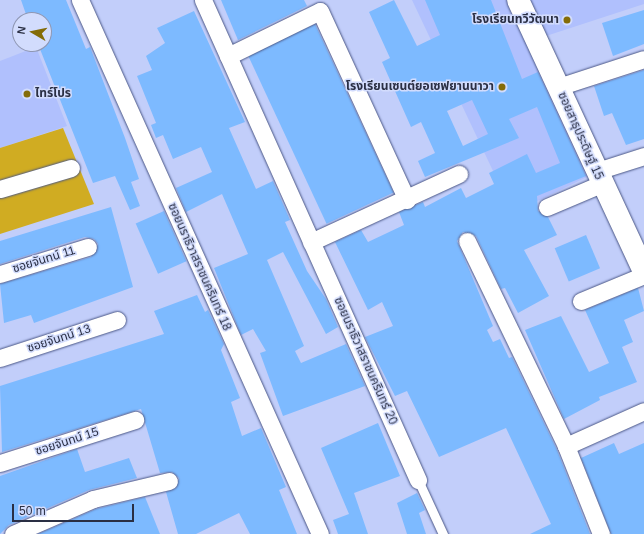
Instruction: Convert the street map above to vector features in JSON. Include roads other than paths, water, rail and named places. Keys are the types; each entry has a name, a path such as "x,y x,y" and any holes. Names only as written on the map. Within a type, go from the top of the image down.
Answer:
{"street":[{"name":"ซอยนราธิวาสราชนครินทร์ 18","path":"80,0 320,534"},
{"name":"ซอยนราธิวาสราชนครินทร์ 20","path":"203,0 418,480"},
{"name":"ซอยสาธุประดิษฐ์ 15","path":"518,0 599,178 644,272"},
{"path":"228,56 317,5 407,200"},
{"path":"558,87 644,59"},
{"path":"547,207 599,178 644,156"},
{"path":"0,190 71,168"},
{"path":"311,242 407,200 459,174"},
{"path":"467,241 566,446 602,534"},
{"name":"ซอยจันทน์ 11","path":"0,274 88,247"},
{"path":"581,301 644,275"},
{"name":"ซอยจันทน์ 13","path":"0,358 117,320"},
{"path":"566,446 644,411"},
{"name":"ซอยจันทน์ 15","path":"0,463 134,420"},
{"path":"14,534 93,499 169,481"}],"lane":[{"path":"418,480 443,534"}],"place":[{"name":"โรงเรียนทวีวัฒนา","path":"567,20"},
{"name":"โรงเรียนเซนต์ยอเซฟยานนาวา","path":"502,87"},
{"name":"ไทร์โปร","path":"27,94"}]}
